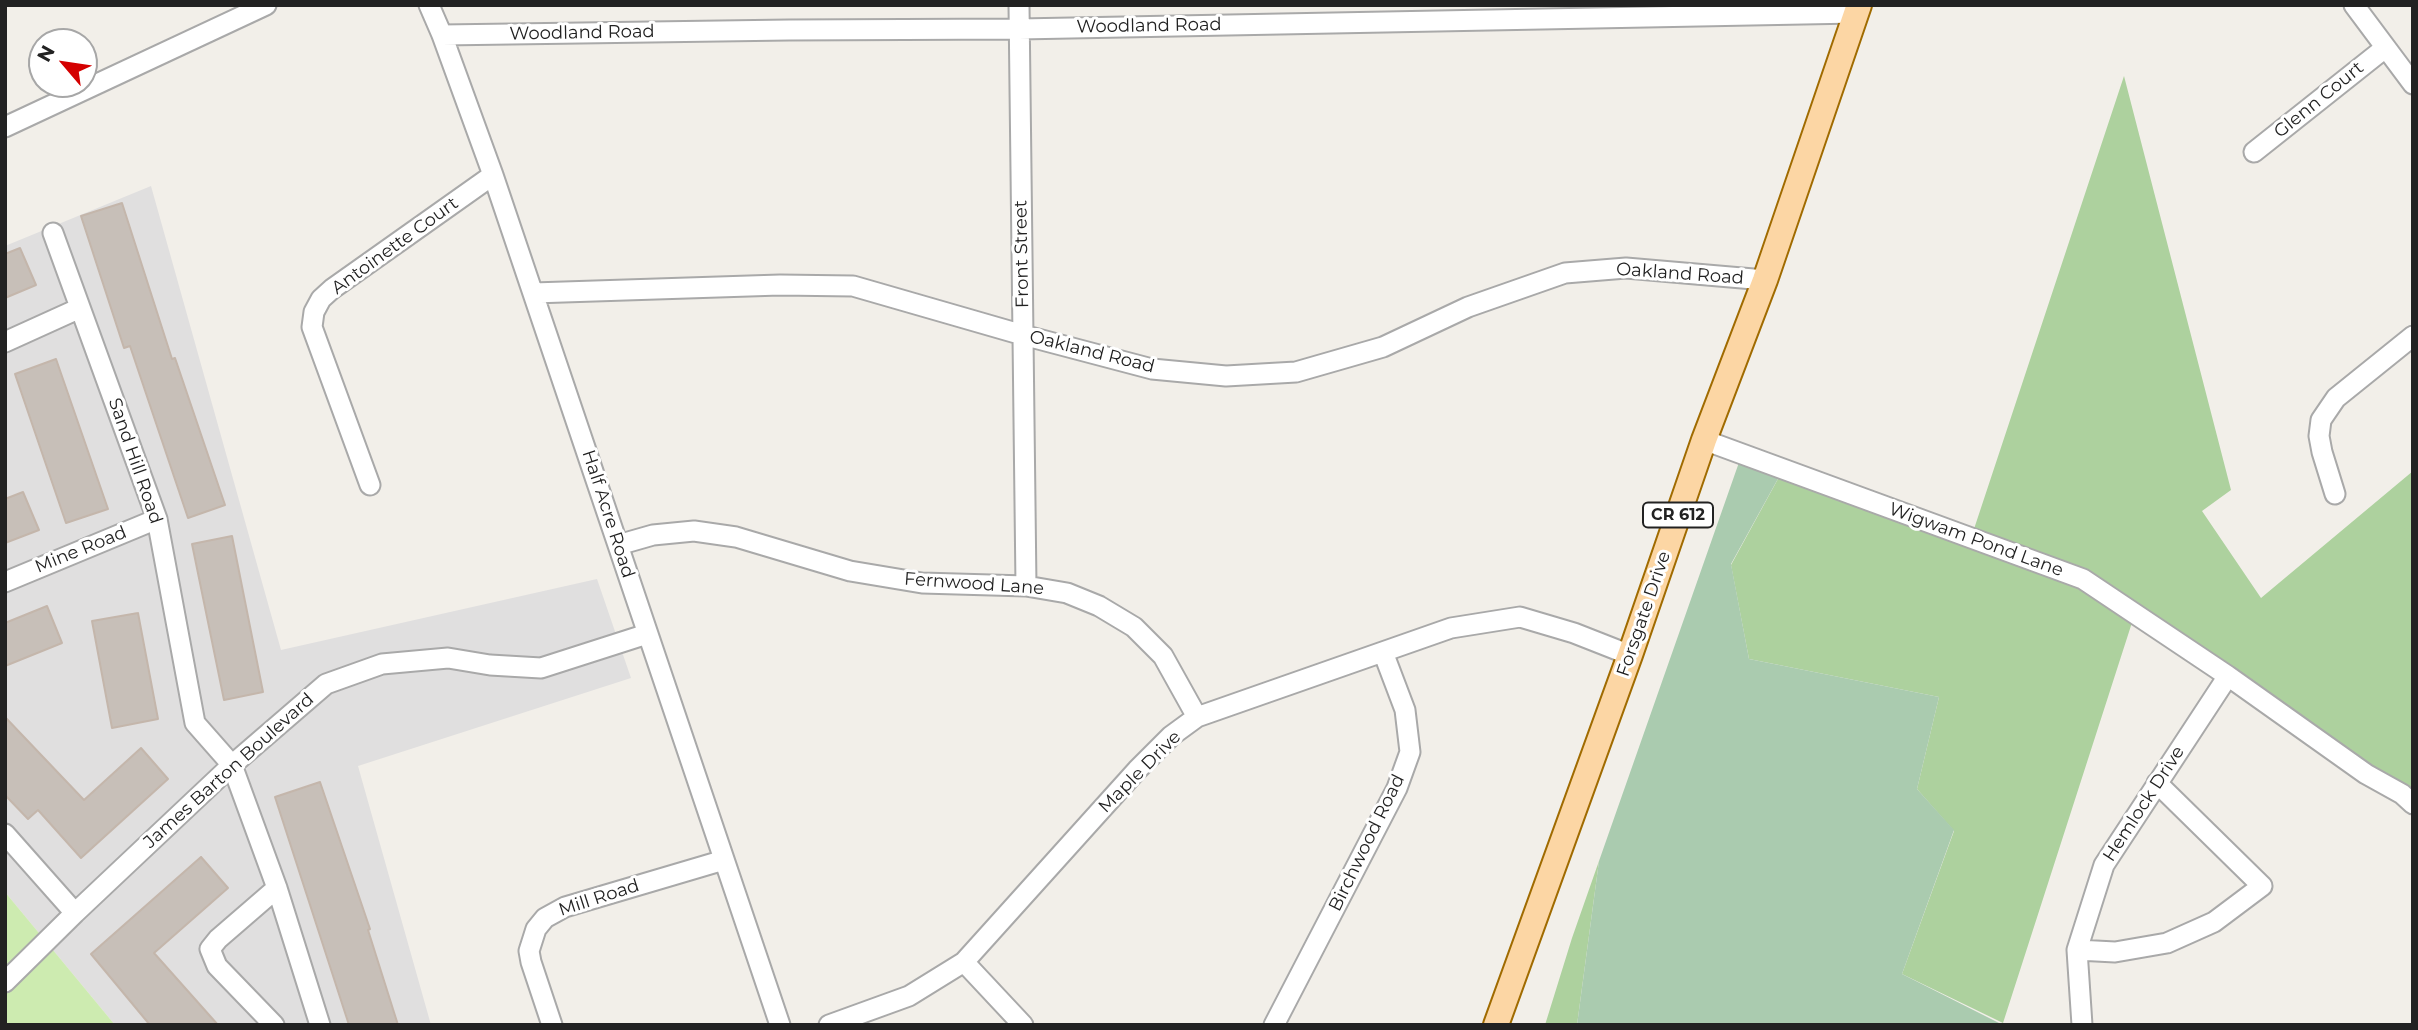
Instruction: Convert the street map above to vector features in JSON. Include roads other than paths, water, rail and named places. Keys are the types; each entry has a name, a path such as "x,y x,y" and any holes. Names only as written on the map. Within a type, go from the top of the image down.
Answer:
{"main road":[{"name":"Forsgate Drive","path":"1496,1025 1630,655 1704,440 1765,281 1858,9"}],"street":[{"path":"5,127 266,5"},
{"name":"Half Acre Road","path":"429,5 493,175 780,1025"},
{"name":"Front Street","path":"1018,5 1026,586"},
{"path":"2354,5 2413,84"},
{"name":"Woodland Road","path":"442,35 1019,29 1858,9"},
{"name":"Glenn Court","path":"2254,152 2385,48"},
{"name":"Antoinette Court","path":"370,485 313,327 314,312 321,299 332,289 493,175"},
{"name":"Sand Hill Road","path":"53,233 157,519 195,723 232,765"},
{"name":"Oakland Road","path":"533,293 780,285 853,286 1152,369 1226,376 1296,372 1383,347 1468,307 1565,273 1626,268 1765,281"},
{"path":"5,342 80,308"},
{"path":"2336,494 2322,452 2319,436 2321,420 2336,398 2413,336"},
{"name":"Wigwam Pond Lane","path":"1704,440 2083,579 2413,804"},
{"name":"Mine Road","path":"5,582 157,519"},
{"name":"Fernwood Lane","path":"618,545 653,535 694,531 736,537 850,571 922,583 1026,586 1067,593 1099,606 1134,627 1163,656 1198,717"},
{"name":"Maple Drive","path":"829,1025 909,996 964,962 1137,770 1171,736 1198,717 1451,628 1520,617 1574,633 1630,655"},
{"name":"James Barton Boulevard","path":"5,982 232,765 326,684 382,664 449,658 541,668 647,634"},
{"name":"Birchwood Road","path":"1274,1025 1397,788 1410,752 1405,710 1382,652"},
{"name":"Hemlock Drive","path":"2082,1025 2077,950 2104,864 2228,676"},
{"path":"232,765 277,888 320,1025"},
{"path":"2077,950 2115,952 2167,943 2214,922 2262,886 2157,783"},
{"path":"5,834 75,913"},
{"name":"Mill Road","path":"552,1025 531,962 530,951 536,929 545,918 565,907 724,860"},
{"path":"274,1025 217,966 210,949 277,888"},
{"path":"964,962 1023,1025"}]}
